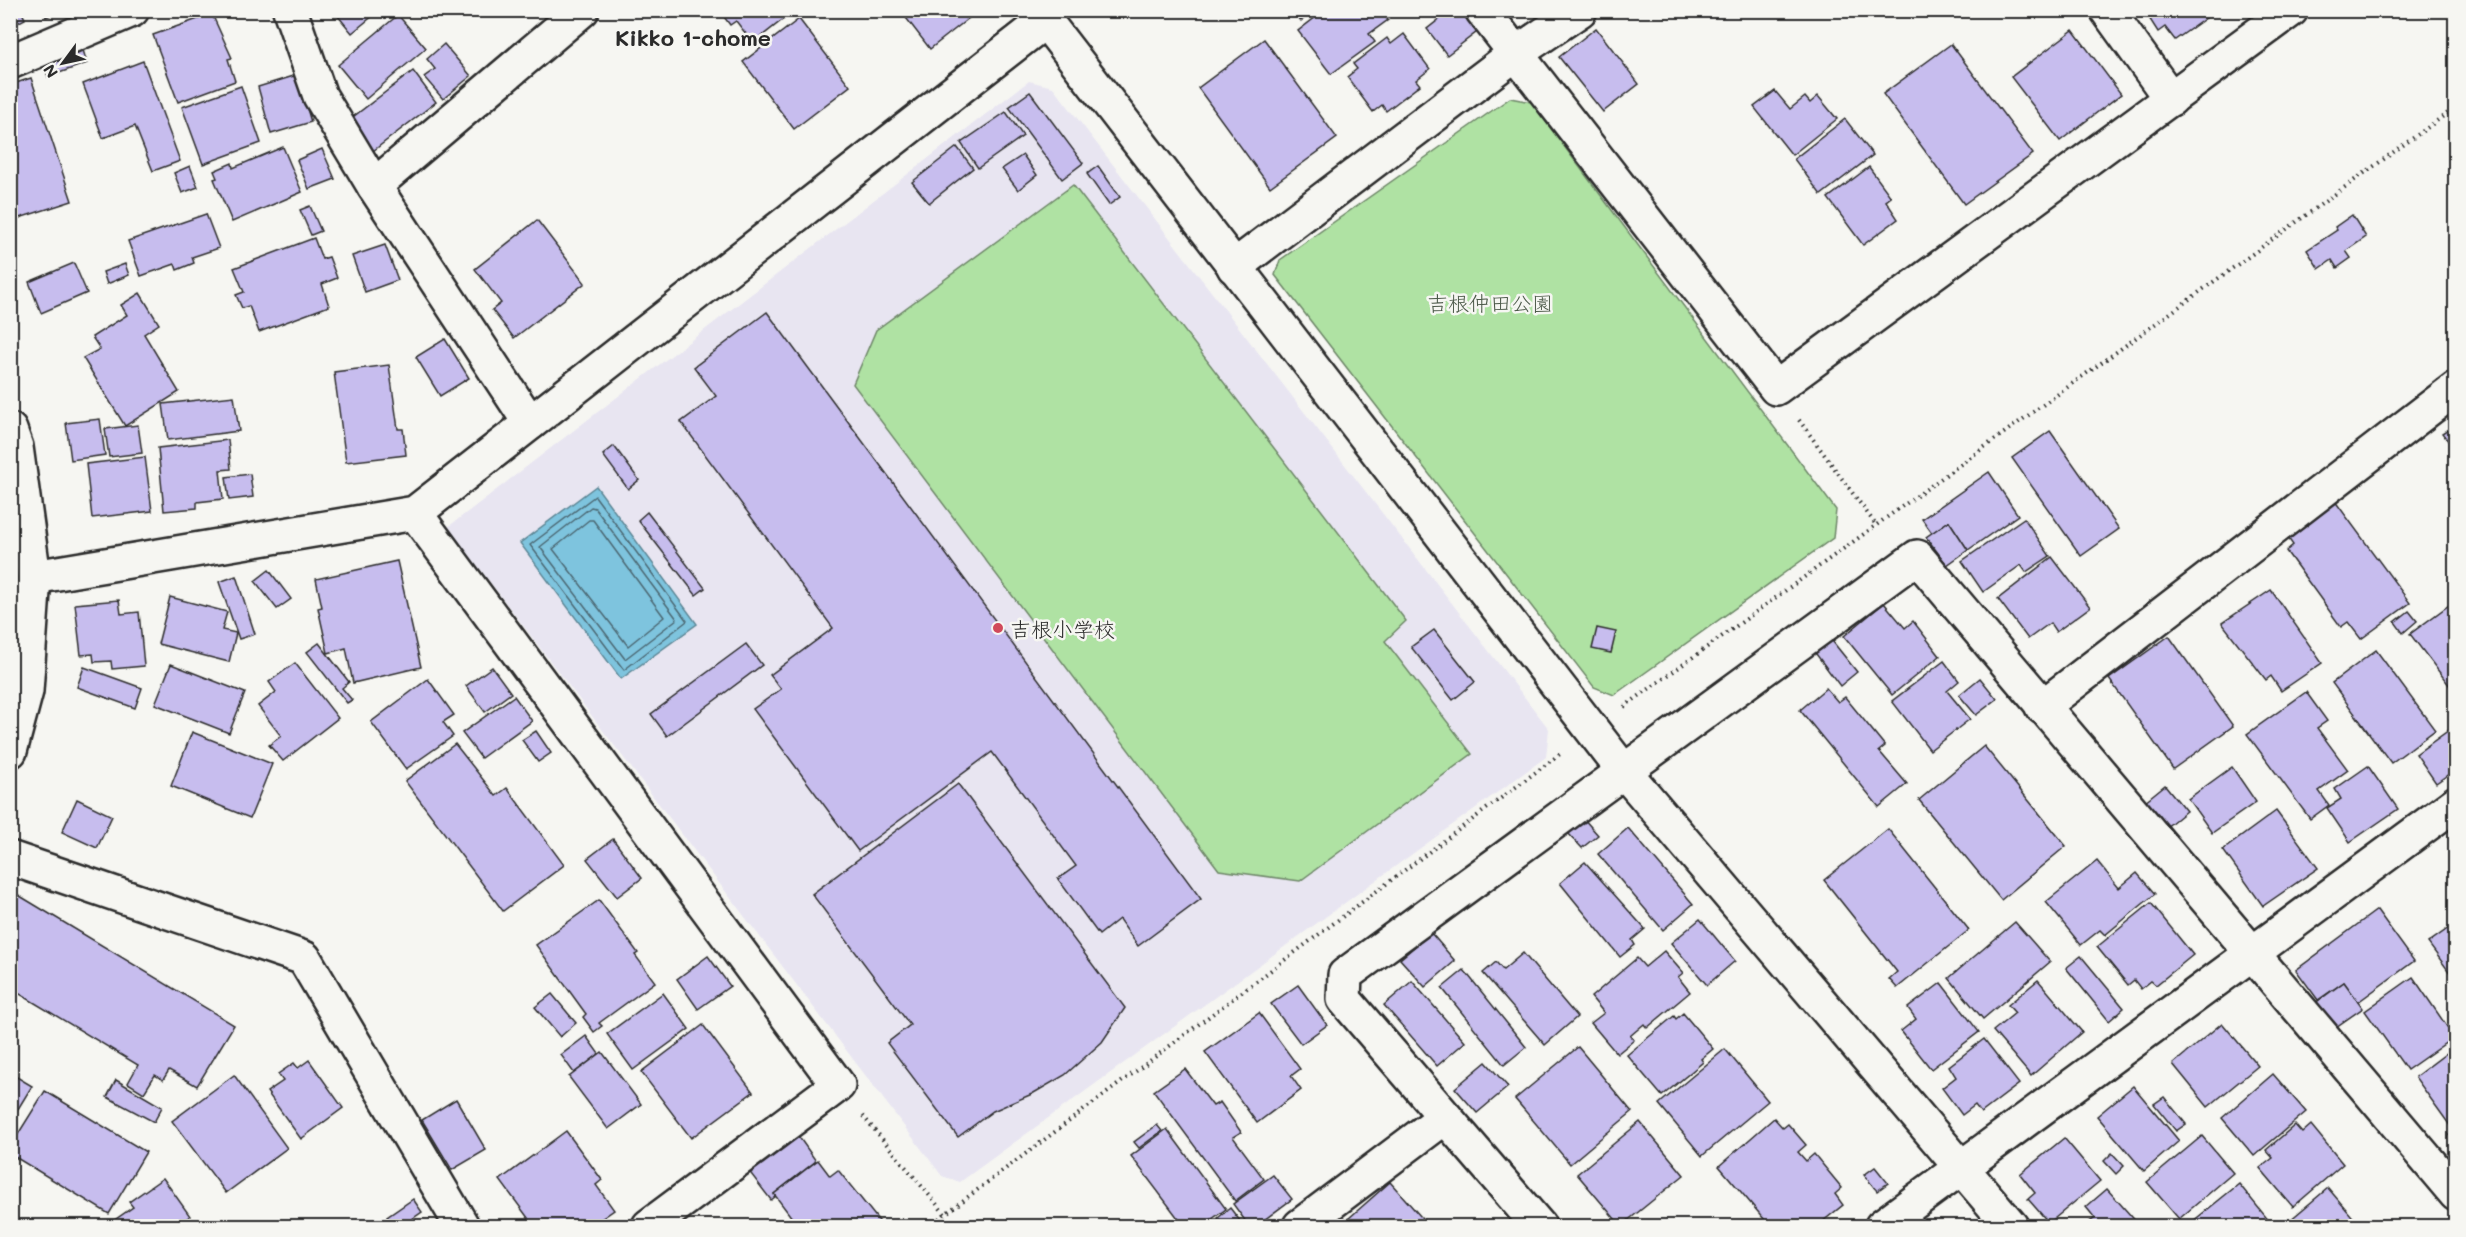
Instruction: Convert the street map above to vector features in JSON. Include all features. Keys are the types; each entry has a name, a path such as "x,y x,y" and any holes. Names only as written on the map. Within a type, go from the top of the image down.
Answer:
{"street":[{"path":"10,62 132,10"},
{"path":"290,10 320,96 374,186 530,423"},
{"path":"374,186 582,10"},
{"path":"1482,10 1776,388 2291,10"},
{"path":"1234,267 1515,54 1580,10"},
{"path":"2107,10 2171,99"},
{"path":"34,577 415,513 1041,16 1623,770 2011,1227"},
{"path":"2042,707 2456,388"},
{"path":"10,430 16,447 34,577 26,691 10,751"},
{"path":"415,513 838,1085 649,1227"},
{"path":"1539,1227 1344,999 1346,975 1917,557 2456,1194"},
{"path":"1882,1227 2456,803"},
{"path":"10,858 304,958 462,1227"},
{"path":"1300,1227 1445,1117"}],"path":[{"path":"929,1227 1592,730 2456,107"},
{"path":"1776,388 1876,525"},
{"path":"838,1085 945,1214"}],"shaded area":[{"name":"吉根小学校","path":"1029,81 1053,87 1549,729 1546,757 960,1182 942,1176 448,527"}],"green space":[{"name":"吉根仲田公園","path":"1510,98 1531,102 1836,510 1833,538 1614,695 1594,687 1275,275 1280,260"},
{"path":"1073,185 1406,621 1385,641 1472,754 1300,881 1219,870 853,384 876,330"}],"water":[{"path":"596,486 697,624 621,679 520,543"}],"building":[{"path":"10,10 21,10 25,19 10,27"},
{"path":"44,10 63,10 46,17"},
{"path":"333,10 380,10 352,33"},
{"path":"719,10 795,10 753,43 736,21 730,25"},
{"path":"900,10 979,10 930,49"},
{"path":"1293,10 1315,10 1301,21"},
{"path":"1325,10 1381,10 1388,20 1369,34 1375,42 1331,74 1298,31"},
{"path":"1451,10 1461,10 1477,32 1447,55 1427,29"},
{"path":"2144,10 2217,10 2175,40 2165,27 2158,32"},
{"path":"212,14 232,58 228,59 235,81 178,102 153,35"},
{"path":"398,15 426,48 366,99 338,65"},
{"path":"799,19 850,86 794,129 743,62"},
{"path":"1596,28 1639,84 1603,112 1559,57"},
{"path":"2073,30 2121,94 2060,141 2011,77"},
{"path":"1404,34 1430,69 1416,80 1420,85 1386,111 1382,105 1373,112 1347,77 1357,69 1353,64 1387,38 1391,44"},
{"path":"1264,39 1337,138 1270,187 1198,88"},
{"path":"444,44 471,76 443,99 424,77 435,69 427,59"},
{"path":"1951,44 2033,154 1964,204 1883,94"},
{"path":"83,50 87,63 48,77 44,64"},
{"path":"143,61 180,161 153,171 135,126 103,138 83,84"},
{"path":"413,71 436,102 373,151 349,120"},
{"path":"297,75 311,122 271,134 258,87"},
{"path":"31,78 72,201 10,221 10,85"},
{"path":"241,86 261,143 203,164 182,107"},
{"path":"1775,91 1790,109 1805,97 1810,103 1818,96 1837,119 1792,155 1754,107"},
{"path":"1030,92 1083,163 1062,179 1009,107"},
{"path":"1006,112 1023,136 978,168 961,143"},
{"path":"1845,119 1873,155 1821,195 1794,159"},
{"path":"283,147 302,192 232,222 214,179 217,178 214,171 232,163 233,168"},
{"path":"957,147 973,168 929,203 912,182"},
{"path":"322,149 335,179 309,189 297,160"},
{"path":"1023,155 1037,175 1018,190 1002,169"},
{"path":"190,166 198,187 182,193 174,173"},
{"path":"1098,166 1120,197 1109,205 1087,174"},
{"path":"1869,167 1891,197 1886,201 1898,219 1863,245 1828,198"},
{"path":"310,206 321,231 311,235 300,210"},
{"path":"206,214 219,248 192,257 194,263 177,270 175,264 141,276 128,241"},
{"path":"2352,215 2366,237 2346,251 2351,258 2337,268 2332,260 2319,269 2307,250 2337,230 2335,227"},
{"path":"537,220 585,283 514,338 492,310 501,303 475,269"},
{"path":"314,238 322,259 329,257 337,278 322,284 329,306 259,332 249,306 242,308 236,295 244,292 234,268"},
{"path":"385,245 398,280 365,292 352,256"},
{"path":"74,263 87,293 41,313 29,282"},
{"path":"125,264 129,275 107,284 103,272"},
{"path":"140,293 159,324 144,334 179,392 125,426 83,358 100,349 92,337 127,315 121,305"},
{"path":"767,312 1201,899 1138,946 1119,919 1099,935 1058,879 1076,866 992,752 858,851 753,709 781,689 770,675 833,628 681,422 716,396 694,367"},
{"path":"445,339 469,378 440,396 416,357"},
{"path":"389,365 398,429 403,429 406,455 346,462 334,372"},
{"path":"234,396 239,431 168,440 163,404"},
{"path":"100,419 105,455 71,460 66,423"},
{"path":"2456,424 2456,451 2442,433"},
{"path":"138,425 142,453 109,457 105,429"},
{"path":"2050,431 2119,529 2081,556 2012,458"},
{"path":"228,440 231,469 220,470 223,499 197,502 197,508 164,511 158,448"},
{"path":"614,446 639,480 628,489 603,455"},
{"path":"145,457 152,511 92,518 86,464"},
{"path":"1989,472 2018,515 1968,550 1949,521 1932,533 1922,519"},
{"path":"250,474 253,497 229,500 226,477"},
{"path":"2329,493 2410,603 2361,639 2348,622 2341,627 2286,551 2293,545 2281,528"},
{"path":"647,512 705,588 696,595 638,520"},
{"path":"2024,518 2050,556 2026,572 2021,565 1983,592 1962,561"},
{"path":"1949,521 1968,550 1947,565 1926,537"},
{"path":"2052,557 2090,607 2056,632 2050,623 2028,639 1998,599"},
{"path":"397,561 421,667 353,683 346,648 328,653 318,608 322,607 316,579"},
{"path":"269,570 291,599 277,609 255,581"},
{"path":"236,576 255,634 239,639 219,582"},
{"path":"2271,590 2322,663 2281,691 2271,676 2266,680 2222,623"},
{"path":"170,597 227,612 222,630 236,633 229,662 158,644"},
{"path":"119,600 121,614 139,612 144,666 112,669 111,661 94,662 93,654 81,655 75,604"},
{"path":"2456,600 2456,694 2410,634"},
{"path":"1884,603 1905,628 1913,621 1940,656 1892,695 1844,636"},
{"path":"2409,611 2417,621 2403,633 2395,622"},
{"path":"1597,628 1616,632 1611,653 1592,649"},
{"path":"1434,630 1475,682 1453,700 1411,647"},
{"path":"2169,636 2233,726 2173,769 2109,679"},
{"path":"1829,637 1857,672 1840,686 1813,650"},
{"path":"319,643 349,682 342,688 352,700 347,703 307,652"},
{"path":"746,644 762,665 667,736 651,714"},
{"path":"2376,650 2435,730 2391,763 2332,683"},
{"path":"1944,661 1959,681 1947,691 1970,719 1930,750 1892,701"},
{"path":"295,663 338,718 283,761 269,745 281,736 258,706 276,692 269,682"},
{"path":"171,664 245,693 229,733 155,704"},
{"path":"84,667 142,688 135,708 77,687"},
{"path":"492,667 511,693 485,712 466,686"},
{"path":"1980,678 1997,699 1976,715 1959,695"},
{"path":"428,679 454,715 443,722 453,736 406,769 371,722"},
{"path":"1826,688 1838,702 1845,697 1885,746 1879,751 1907,784 1879,807 1800,710"},
{"path":"2306,692 2327,721 2317,728 2348,770 2319,791 2329,805 2310,819 2247,734"},
{"path":"514,696 532,721 481,758 462,733"},
{"path":"2456,725 2456,769 2436,783 2416,754"},
{"path":"536,731 551,753 538,762 522,740"},
{"path":"192,732 272,764 250,818 171,786"},
{"path":"455,744 496,796 507,788 564,865 503,911 405,781"},
{"path":"1984,746 2066,846 2001,900 1919,800"},
{"path":"2368,766 2398,809 2350,842 2327,808 2341,799 2335,789"},
{"path":"2232,767 2256,802 2212,833 2188,799"},
{"path":"958,784 1125,1008 1102,1042 1065,1075 1032,1094 993,1111 958,1137 887,1043 910,1025 812,894"},
{"path":"2165,785 2186,811 2165,828 2144,802"},
{"path":"77,799 112,816 97,848 62,832"},
{"path":"2276,811 2318,868 2263,906 2223,850"},
{"path":"1583,818 1598,835 1582,848 1567,832"},
{"path":"1628,828 1693,904 1663,930 1598,854"},
{"path":"1888,829 1969,930 1897,988 1889,979 1897,972 1824,880"},
{"path":"613,839 642,878 617,897 587,859"},
{"path":"2097,861 2119,888 2137,873 2155,894 2105,935 2100,930 2081,945 2046,902"},
{"path":"1585,862 1645,929 1632,940 1635,945 1620,957 1560,883"},
{"path":"10,890 234,1025 197,1086 169,1070 163,1080 155,1075 144,1093 128,1083 138,1065 10,988"},
{"path":"599,900 638,953 635,955 655,982 599,1023 602,1026 594,1032 583,1017 586,1014 536,945"},
{"path":"2151,903 2193,955 2156,985 2151,981 2141,989 2134,980 2128,985 2097,947"},
{"path":"2377,910 2414,961 2358,1002 2344,982 2318,1000 2296,970"},
{"path":"1700,919 1735,961 1707,985 1671,943"},
{"path":"2015,922 2050,962 1983,1019 1949,978"},
{"path":"2456,923 2456,981 2428,943"},
{"path":"1431,933 1455,961 1425,987 1400,959"},
{"path":"1664,951 1683,973 1678,977 1690,992 1647,1028 1644,1024 1630,1036 1634,1040 1617,1054 1591,1023 1604,1013 1591,997 1637,958 1645,967"},
{"path":"1523,953 1577,1017 1545,1045 1483,973 1496,962 1503,970"},
{"path":"708,956 730,986 698,1009 677,979"},
{"path":"2081,956 2124,1008 2109,1021 2066,968"},
{"path":"1464,970 1526,1047 1504,1065 1442,988"},
{"path":"2413,977 2454,1037 2407,1070 2365,1011"},
{"path":"2038,980 2082,1032 2031,1076 1993,1031 2015,1013 2008,1005"},
{"path":"1412,981 1465,1042 1437,1066 1384,1005"},
{"path":"2344,982 2363,1008 2333,1029 2314,1004"},
{"path":"1941,983 1979,1032 1931,1069 1901,1031 1916,1019 1908,1008"},
{"path":"1298,985 1327,1025 1301,1044 1271,1004"},
{"path":"663,993 689,1029 633,1070 607,1034"},
{"path":"552,994 576,1023 560,1037 535,1007"},
{"path":"1259,1013 1300,1069 1291,1076 1301,1090 1257,1123 1205,1052"},
{"path":"1683,1013 1713,1049 1701,1059 1703,1062 1662,1096 1627,1055 1674,1016 1676,1019"},
{"path":"2222,1023 2258,1066 2208,1107 2173,1064"},
{"path":"703,1025 753,1092 691,1138 641,1072"},
{"path":"586,1036 599,1054 574,1073 561,1055"},
{"path":"1984,1039 2019,1084 1981,1113 1975,1105 1962,1115 1942,1088 1956,1077 1949,1066"},
{"path":"1578,1047 1632,1112 1570,1164 1515,1099"},
{"path":"1725,1049 1768,1101 1702,1156 1659,1104"},
{"path":"2452,1049 2456,1053 2456,1124 2451,1127 2415,1077"},
{"path":"602,1052 641,1104 608,1129 569,1077"},
{"path":"309,1060 343,1108 301,1139 267,1092 283,1081 278,1074 294,1063 298,1068"},
{"path":"1486,1062 1508,1087 1477,1113 1455,1088"},
{"path":"1185,1069 1213,1106 1220,1102 1241,1132 1233,1137 1264,1179 1235,1201 1154,1091"},
{"path":"10,1073 32,1086 10,1122"},
{"path":"2273,1074 2306,1112 2254,1156 2222,1118"},
{"path":"234,1075 287,1148 226,1193 172,1121"},
{"path":"116,1080 162,1107 154,1122 107,1097"},
{"path":"2133,1086 2179,1141 2144,1171 2097,1116"},
{"path":"45,1091 146,1152 109,1214 10,1154 10,1147"},
{"path":"2164,1097 2186,1124 2176,1131 2154,1104"},
{"path":"456,1099 486,1150 452,1170 422,1120"},
{"path":"1774,1118 1783,1128 1788,1124 1806,1145 1798,1152 1806,1161 1814,1154 1842,1188 1835,1194 1843,1205 1817,1226 1770,1226 1719,1166"},
{"path":"1640,1122 1684,1175 1621,1226 1577,1174"},
{"path":"1157,1125 1162,1131 1139,1148 1134,1142"},
{"path":"2295,1125 2302,1133 2311,1125 2343,1164 2293,1207 2260,1168 2273,1158 2266,1150"},
{"path":"1167,1129 1226,1209 1202,1226 1184,1226 1131,1156"},
{"path":"566,1131 602,1180 596,1185 614,1210 591,1226 543,1226 540,1223 534,1226 500,1180"},
{"path":"2456,1131 2456,1144 2449,1135"},
{"path":"796,1133 816,1161 774,1194 775,1197 771,1200 748,1170"},
{"path":"2202,1136 2233,1173 2179,1219 2147,1182"},
{"path":"2064,1138 2100,1181 2049,1223 2028,1199 2035,1193 2020,1174"},
{"path":"2112,1153 2124,1166 2116,1174 2104,1161"},
{"path":"818,1160 830,1176 838,1170 883,1226 798,1226 774,1194"},
{"path":"1875,1167 1888,1183 1877,1191 1864,1175"},
{"path":"1273,1175 1292,1199 1256,1226 1249,1226 1233,1204"},
{"path":"163,1178 190,1216 176,1226 106,1226 133,1207 129,1202"},
{"path":"1390,1182 1429,1226 1340,1226"},
{"path":"2239,1184 2270,1222 2264,1226 2187,1226"},
{"path":"2328,1188 2357,1222 2351,1226 2283,1226"},
{"path":"2107,1189 2140,1226 2084,1226 2095,1218 2086,1207"},
{"path":"413,1199 422,1212 402,1226 394,1226 387,1217"},
{"path":"1230,1208 1244,1226 1224,1226 1218,1218"}],"place":[{"name":"吉根小学校","path":"998,628"}],"district":[{"name":"Kikko 1-chome","path":"693,37"}]}
